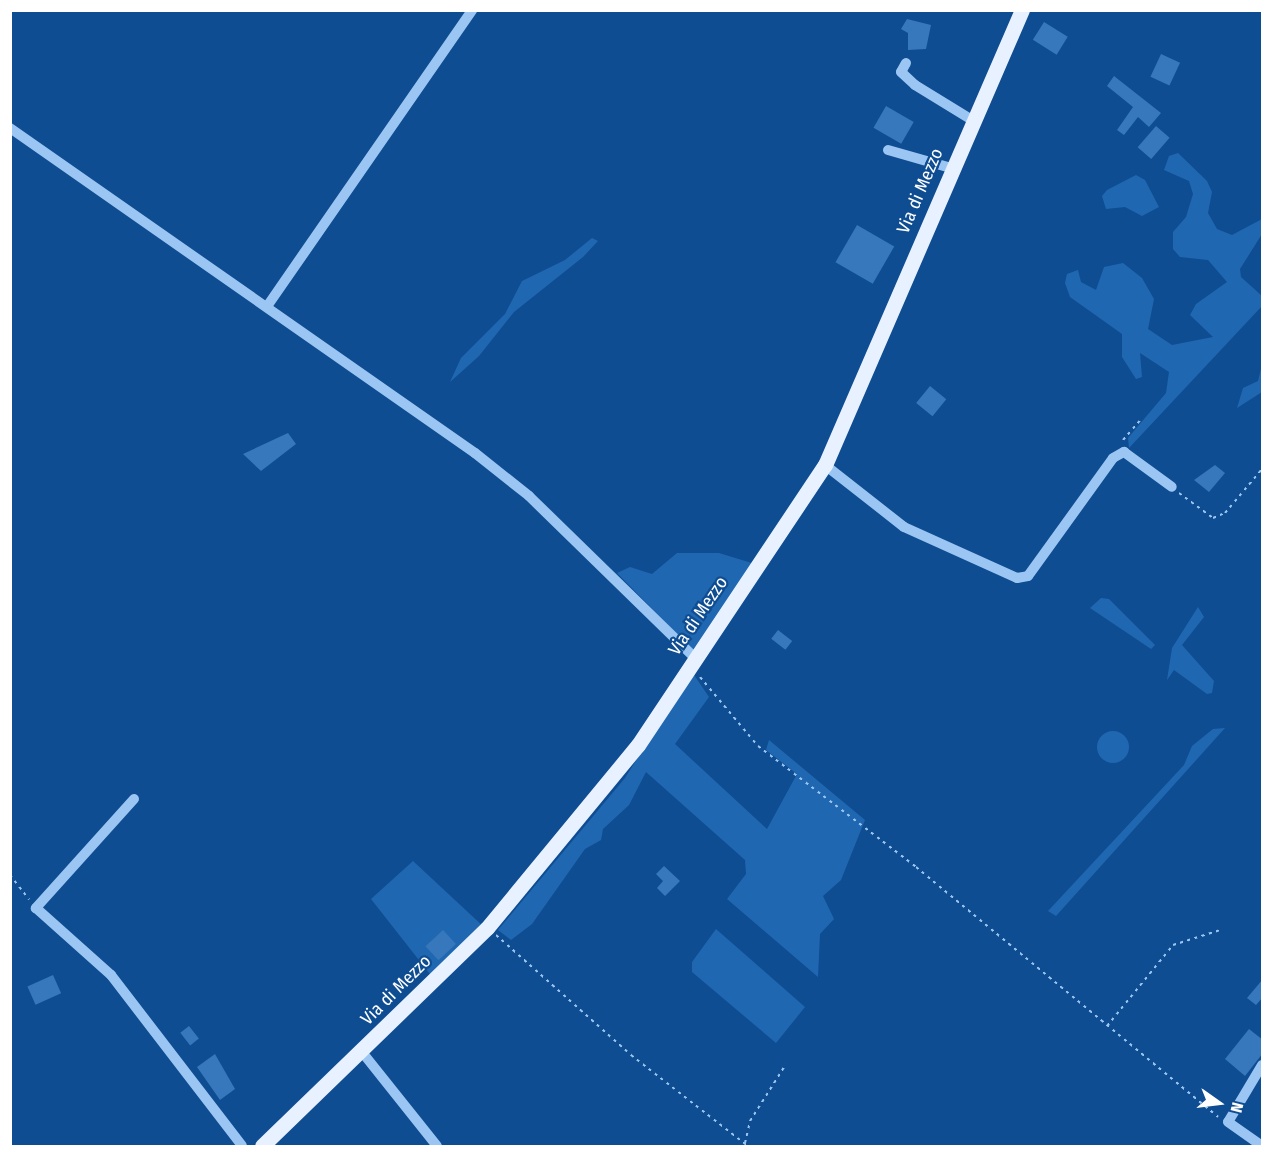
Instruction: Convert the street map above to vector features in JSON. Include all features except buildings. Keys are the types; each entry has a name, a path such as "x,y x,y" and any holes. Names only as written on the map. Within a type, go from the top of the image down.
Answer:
{"main road":[{"name":"Via di Mezzo","path":"262,1146 362,1052 487,928 638,745 693,656 825,465 951,168 1022,10"}],"street":[{"path":"268,305 472,10"},
{"path":"906,63 901,72 915,86 972,120"},
{"path":"10,128 117,207 268,305 529,496 693,656"},
{"path":"888,150 951,168"},
{"path":"825,465 904,527 1017,578 1028,576 1113,458 1124,452 1172,487"},
{"path":"134,799 36,908 111,975 242,1146"},
{"path":"362,1052 437,1146"},
{"path":"1263,1065 1228,1122 1263,1146"}],"path":[{"path":"1113,458 1142,418"},
{"path":"1172,487 1213,518 1225,513 1263,469"},
{"path":"693,656 698,675 758,746 1228,1122"},
{"path":"10,875 36,908"},
{"path":"487,928 632,1055 748,1146"},
{"path":"1107,1026 1173,945 1223,929"},
{"path":"745,1143 750,1120 786,1064"}],"shaded area":[{"path":"1178,153 1207,181 1212,192 1208,213 1217,229 1232,235 1262,219 1262,234 1240,269 1241,277 1262,296 1262,306 1129,448 1128,438 1166,393 1169,372 1140,353 1142,377 1136,379 1122,357 1122,334 1070,297 1065,283 1067,274 1078,270 1081,282 1096,290 1104,267 1123,263 1142,278 1154,299 1148,329 1172,345 1213,337 1190,315 1196,304 1227,282 1208,260 1180,257 1173,249 1173,232 1186,217 1193,194 1189,181 1164,170 1169,156"},
{"path":"1136,175 1145,180 1159,207 1142,216 1125,207 1106,209 1102,196 1107,190"},
{"path":"592,238 598,241 583,257 514,312 479,356 450,382 461,358 505,314 522,281 565,260"},
{"path":"1262,365 1262,392 1237,408 1243,388 1258,381"},
{"path":"677,553 719,553 755,564 695,652 617,573 630,567 652,574"},
{"path":"1101,598 1109,599 1155,645 1151,649 1090,608"},
{"path":"1198,607 1204,617 1182,645 1214,681 1212,693 1207,694 1174,670 1167,680 1172,648"},
{"path":"692,672 709,697 675,744 767,829 797,774 766,750 769,740 865,820 841,880 823,896 834,919 820,934 818,977 727,899 746,874 745,860 646,772 629,805 603,829 601,840 585,849 532,924 511,940 498,930 625,778"},
{"path":"1225,728 1056,916 1048,911 1184,765 1192,746 1213,729"},
{"path":"1113,731 1124,736 1129,747 1124,758 1113,763 1102,758 1097,747 1102,736"},
{"path":"413,861 485,928 433,978 371,899"},
{"path":"716,929 805,1007 776,1043 692,972 692,962"}]}
